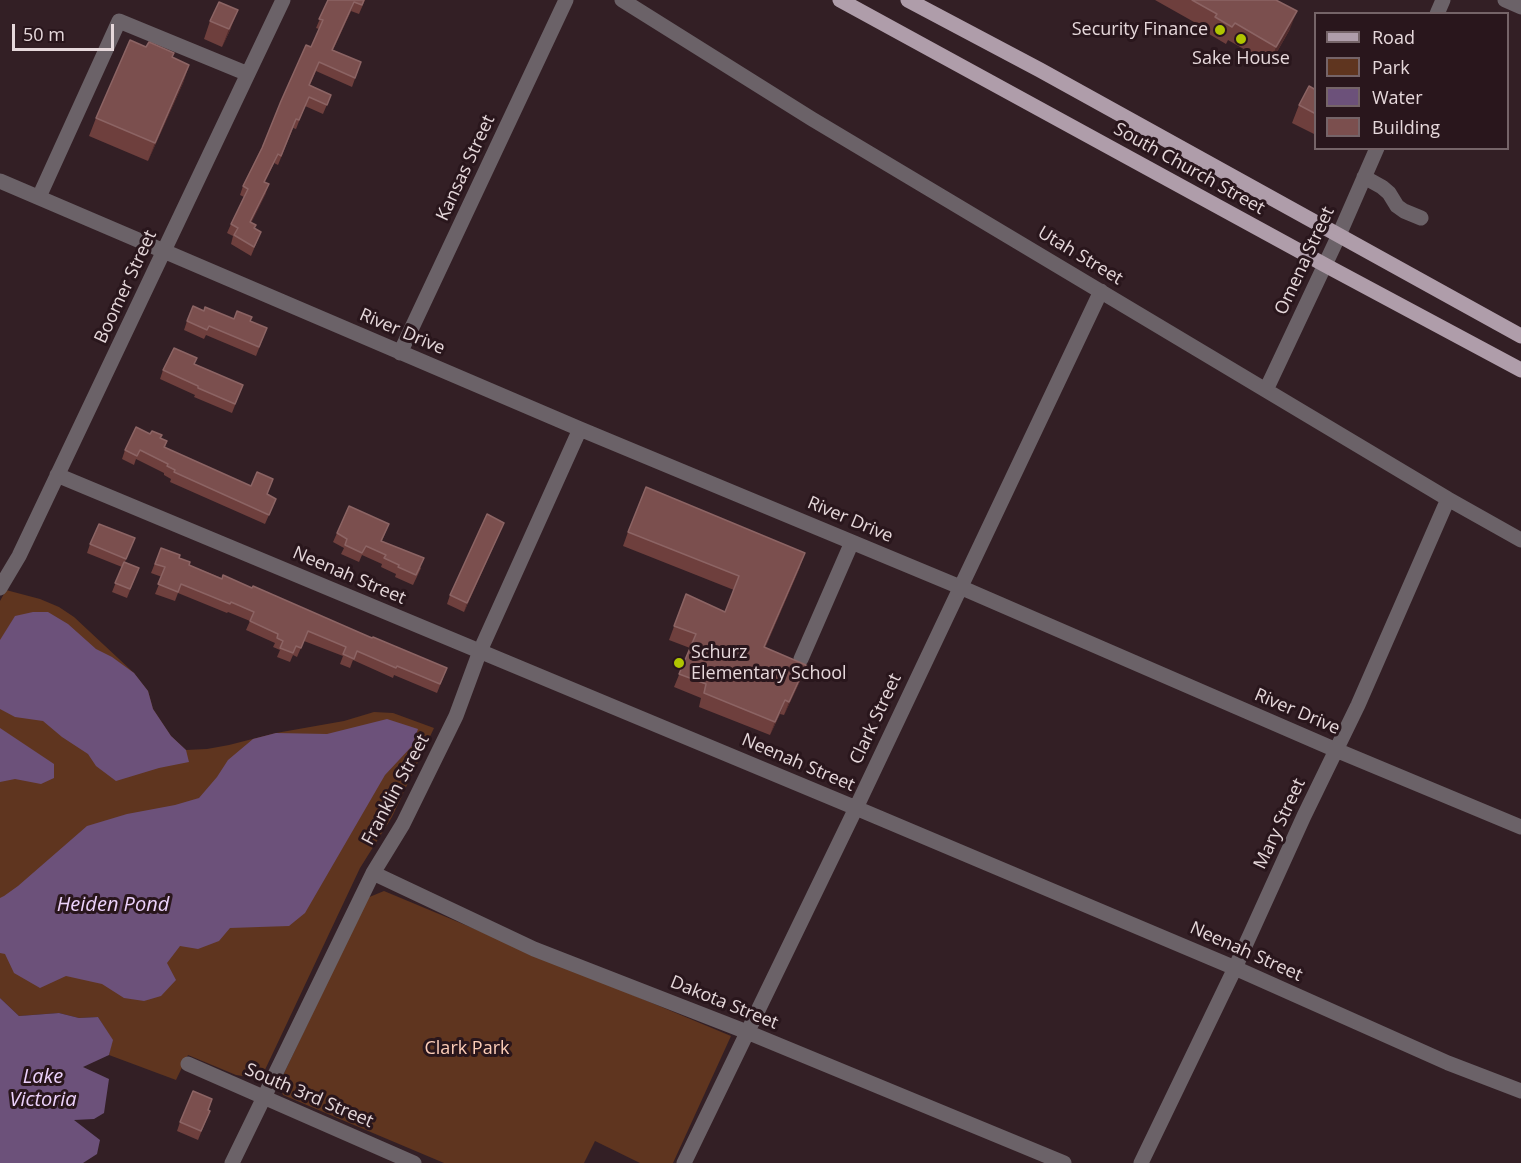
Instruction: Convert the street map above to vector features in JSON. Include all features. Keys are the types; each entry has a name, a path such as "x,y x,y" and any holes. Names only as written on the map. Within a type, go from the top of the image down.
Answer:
{"main road":[{"name":"South Church Street","path":"840,0 1521,370"},
{"name":"South Church Street","path":"908,0 1040,70 1521,336"}],"street":[{"name":"Boomer Street","path":"0,588 19,556 283,0"},
{"name":"Kansas Street","path":"400,353 566,0"},
{"name":"Utah Street","path":"622,0 812,119 1521,540"},
{"path":"1505,0 1521,7"},
{"path":"39,197 119,21 248,74"},
{"name":"Omena Street","path":"1266,390 1376,150"},
{"path":"1365,177 1389,193 1397,206 1421,218"},
{"name":"River Drive","path":"0,181 400,353 960,587 1336,750 1521,827"},
{"name":"Clark Street","path":"684,1163 856,808 1101,291"},
{"name":"Franklin Street","path":"232,1163 373,873 403,824 456,716 480,651 580,429"},
{"name":"Neenah Street","path":"57,476 1235,968 1448,1064 1521,1091"},
{"name":"Mary Street","path":"1141,1163 1358,705 1449,499"},
{"path":"801,659 852,542"},
{"name":"Dakota Street","path":"373,873 534,949 747,1032 1064,1163"},
{"name":"South 3rd Street","path":"188,1064 414,1163"}],"green space":[{"path":"6,590 40,599 59,607 74,617 134,673 148,691 153,709 171,736 186,750 229,745 276,733 344,721 374,712 393,713 434,728 392,817 360,868 263,1074 255,1078 236,1075 188,1055 176,1080 109,1055 112,1040 98,1017 79,1018 59,1013 19,1016 0,998 0,601"},
{"name":"Clark Park","path":"384,891 731,1036 673,1163 640,1163 595,1141 584,1163 444,1163 283,1095 279,1084 367,898"}],"water":[{"path":"33,612 48,612 68,624 96,649 134,673 148,691 153,709 171,736 186,750 189,762 116,781 96,766 88,754 43,721 15,717 0,709 0,640 15,616"},
{"name":"Heiden Pond","path":"387,719 418,729 412,746 385,775 305,913 289,926 230,928 219,941 198,949 180,946 167,963 176,980 161,996 144,1001 124,998 102,984 66,976 40,988 14,973 5,954 0,953 0,898 18,886 87,826 127,814 199,798 228,760 253,739 276,733 327,734"},
{"path":"0,728 54,764 54,778 41,784 15,779 0,782"},
{"name":"Lake Victoria","path":"0,998 19,1016 59,1013 79,1018 98,1017 113,1040 109,1055 83,1067 109,1079 104,1113 94,1119 74,1120 100,1140 97,1154 83,1163 0,1163"}],"building":[{"path":"328,0 364,0 362,5 354,2 332,50 361,62 355,78 319,62 309,85 331,95 327,105 309,97 299,120 296,119 281,156 278,154 264,182 269,184 250,222 256,225 254,228 261,232 254,247 234,235 238,228 231,224 248,189 243,186 262,148 306,45 311,47 323,20 319,19"},
{"path":"1192,0 1276,0 1297,11 1276,47 1235,23 1232,27 1215,17 1217,14"},
{"path":"219,2 238,10 229,29 210,21"},
{"path":"130,40 146,47 149,42 174,53 172,57 189,65 155,143 96,118"},
{"path":"1309,86 1314,89 1314,113 1299,105"},
{"path":"193,306 204,311 205,307 234,319 237,311 252,317 250,321 267,328 259,347 209,326 207,330 187,321"},
{"path":"174,348 197,358 194,364 243,385 235,404 163,370"},
{"path":"136,427 150,434 152,431 162,435 160,438 167,441 164,447 251,486 257,472 273,479 267,494 276,499 269,515 174,472 175,470 167,466 168,464 140,450 137,456 125,450"},
{"path":"646,487 805,553 764,647 806,665 789,702 785,700 775,722 704,693 706,684 679,674 696,634 674,626 686,594 725,612 739,576 628,532"},
{"path":"349,506 389,524 381,541 424,558 416,575 384,558 386,555 366,546 362,553 345,545 347,539 337,533"},
{"path":"487,514 504,523 467,603 450,595"},
{"path":"99,524 135,538 126,559 90,544"},
{"path":"161,548 180,555 179,558 190,562 189,565 222,579 223,575 252,588 253,586 447,668 440,684 357,651 354,659 343,654 346,647 308,631 301,648 296,646 293,653 280,648 283,641 277,638 278,634 250,621 254,612 181,584 178,592 158,584 165,567 155,564"},
{"path":"124,562 139,568 130,589 115,583"},
{"path":"193,1091 212,1099 208,1110 210,1111 201,1131 180,1122"}],"place":[{"name":"Security Finance","path":"1220,30"},
{"name":"Sake House","path":"1241,39"},
{"name":"Schurz Elementary School","path":"679,663"}]}
